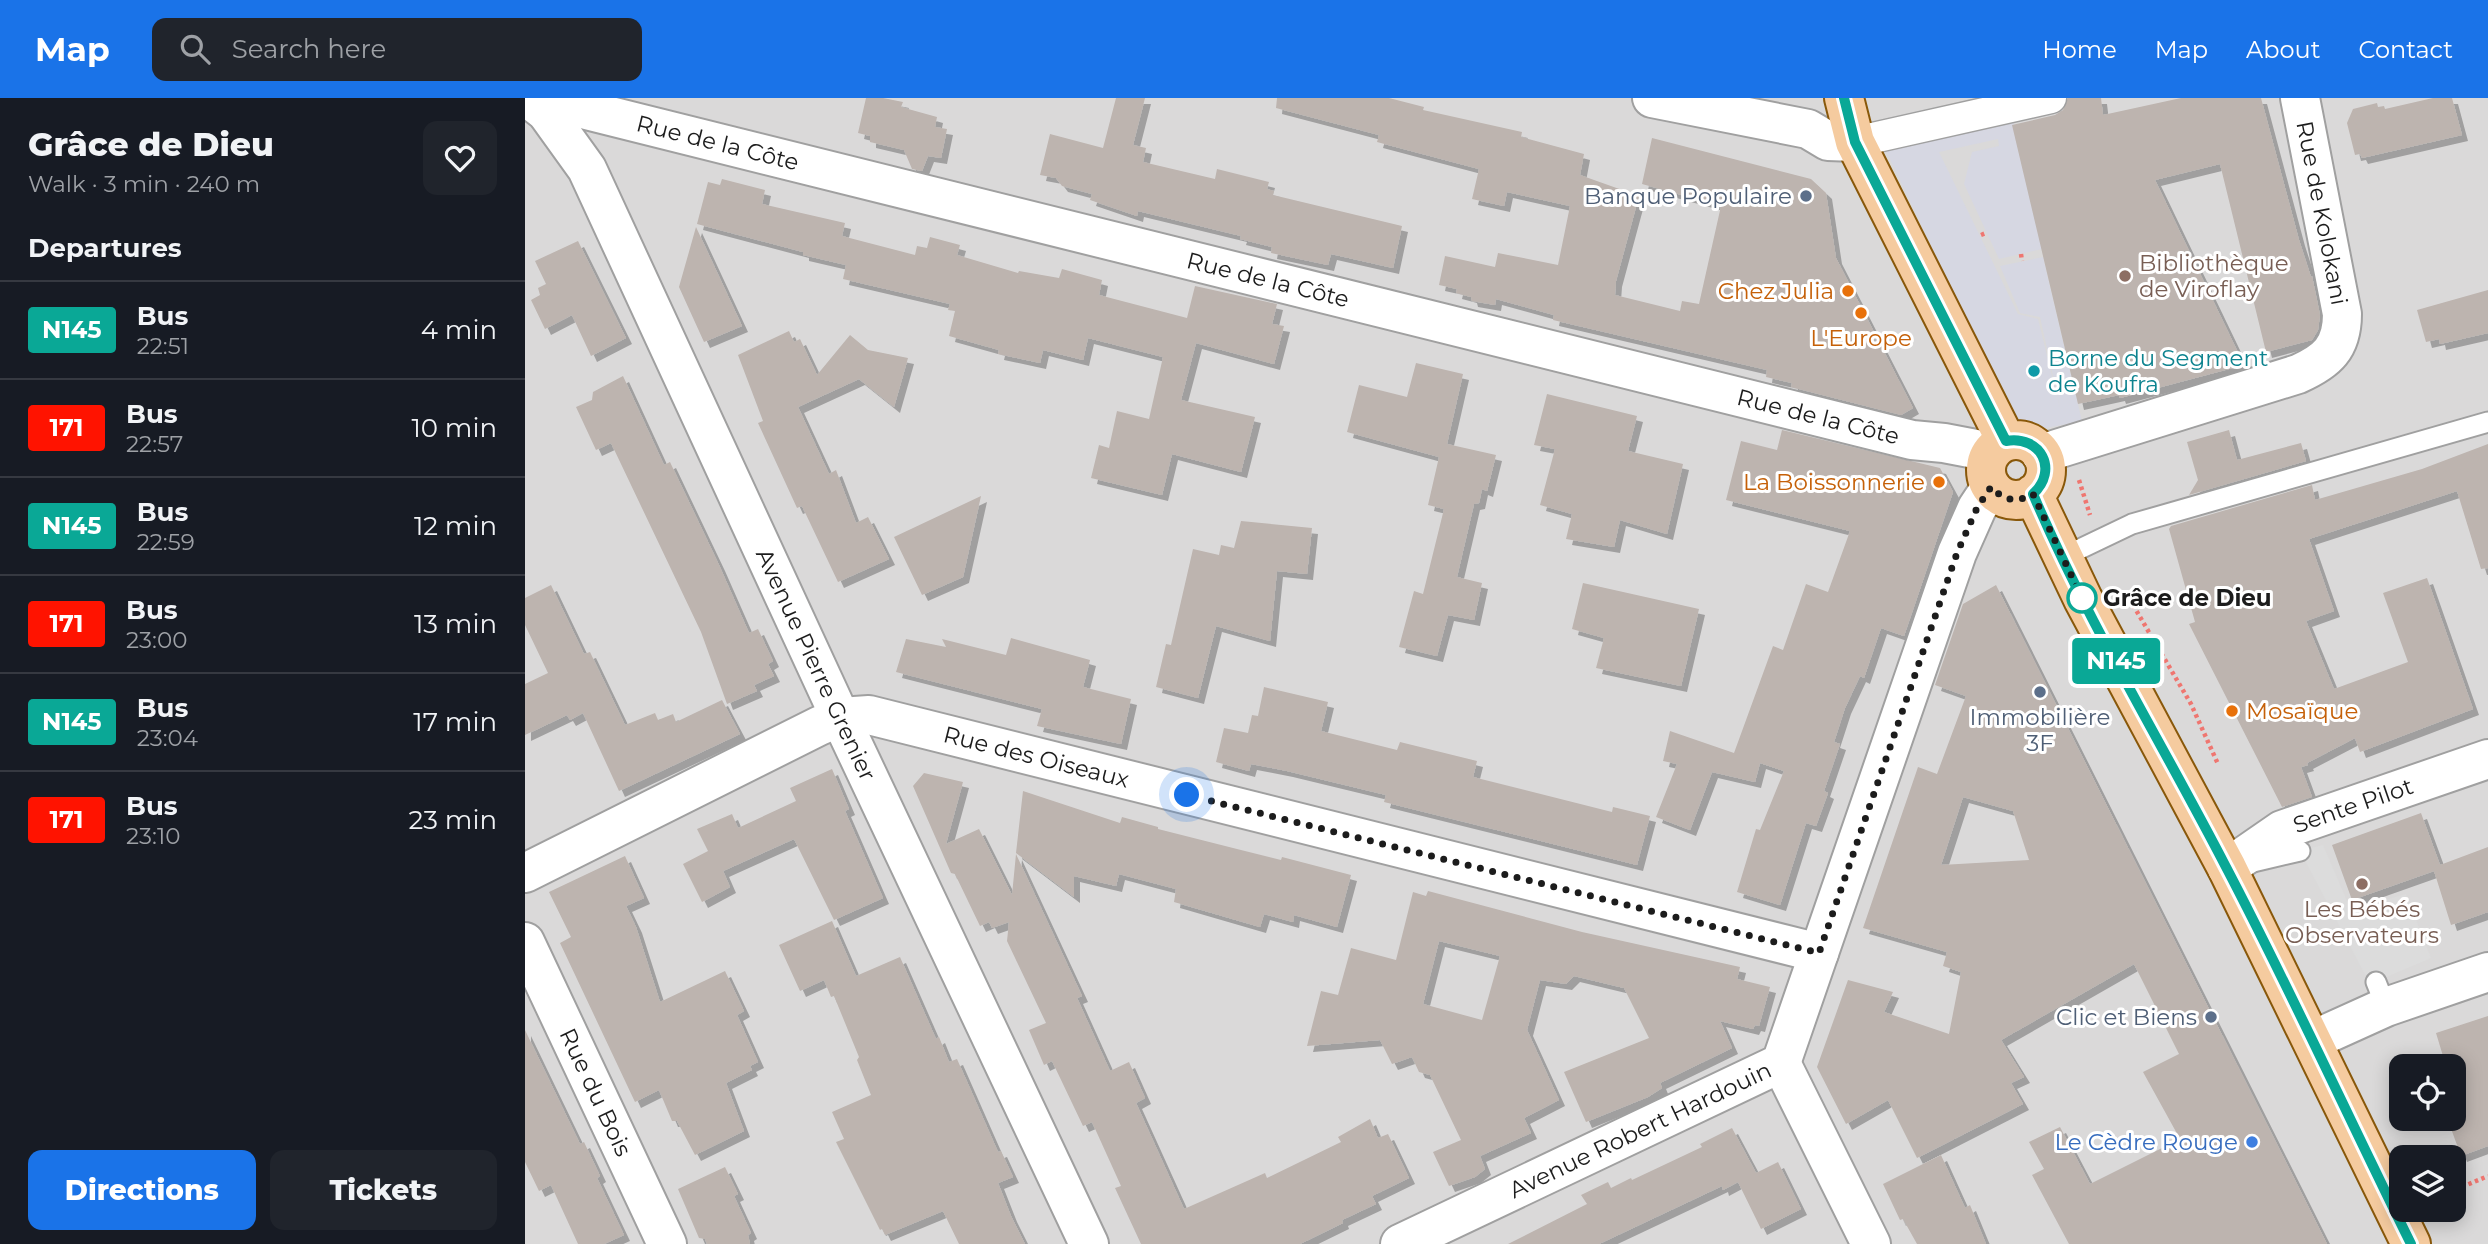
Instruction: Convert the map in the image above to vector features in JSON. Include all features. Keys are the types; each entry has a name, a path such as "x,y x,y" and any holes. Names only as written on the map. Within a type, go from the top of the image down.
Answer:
{"main road":[{"path":"1844,98 1855,142 1996,460 2003,498 2019,500 2033,494 2044,480 2045,462 2041,454 2026,441 1996,460"},
{"path":"2033,494 2063,557 2227,868 2411,1244"}],"street":[{"path":"1652,98 1808,129 1828,141 1855,142 2051,98"},
{"name":"Rue de Kolokani","path":"2041,454 2298,374 2330,355 2342,327 2339,290 2300,98"},
{"name":"Rue de la Côte","path":"537,105 581,108 1912,440 1944,443 1996,460"},
{"name":"Avenue Pierre Grenier","path":"537,105 587,169 840,717 1089,1244"},
{"name":"Avenue Robert Hardouin","path":"1400,1244 1781,1063 1957,553 1996,460"},
{"name":"Rue des Oiseaux","path":"525,873 840,717 869,715 1819,953"},
{"name":"Sente Pilot","path":"2227,868 2282,830 2488,759"},
{"name":"Rue du Bois","path":"525,942 667,1244"},
{"path":"2313,1040 2381,994 2488,972"},
{"path":"1781,1063 1871,1244"}],"lane":[{"path":"2063,557 2132,524 2488,422"},
{"path":"2227,868 2300,851"}],"path":[{"path":"2021,254 2022,261"},
{"path":"2466,1185 2488,1175"}],"shaded area":[{"path":"525,98 2488,98 2488,1244 525,1244"},
{"path":"2010,107 2042,249 1999,259 1964,184 1972,152 1999,146 1998,139 1939,152 2018,314 2038,319 2060,408 2040,317 2020,313 2000,266 2043,257 2082,421 2036,430 2015,423 1879,136"},
{"path":"2323,845 2351,910 2406,894 2431,958 2370,984 2300,851"}],"building":[{"path":"866,98 903,102 901,107 937,117 935,127 947,129 941,158 928,156 922,171 912,169 904,150 870,142 870,136 858,133"},
{"path":"1116,98 1145,98 1133,145 1146,148 1143,162 1215,179 1217,169 1269,182 1267,189 1274,191 1273,195 1402,226 1393,268 1331,254 1328,265 1271,253 1272,247 1240,239 1241,236 1138,211 1137,216 1090,200 1092,194 1062,186 1056,178 1040,175 1050,134 1103,148"},
{"path":"1277,98 1389,98 1424,107 1423,110 1522,132 1521,137 1584,154 1580,175 1639,196 1616,281 1615,295 1680,311 1682,301 1699,304 1721,206 1642,184 1652,138 1811,179 1826,193 1836,258 1913,408 1901,415 1791,387 1792,383 1766,377 1767,370 1553,320 1554,315 1496,299 1495,305 1472,301 1471,297 1456,293 1457,289 1439,285 1445,256 1495,267 1498,253 1558,265 1570,206 1507,192 1504,206 1472,199 1479,169 1377,142 1379,135 1276,108"},
{"name":"Bibliothèque de Viroflay","path":"2068,98 2101,98 2103,115 2181,98 2261,98 2299,240 2312,276 2320,315 2318,330 2312,340 2266,352 2220,164 2155,180 2244,365 2120,398 2119,395 2078,404 2012,125 2055,115 2063,110"},
{"path":"2433,98 2452,98 2462,135 2362,158 2360,154 2355,155 2347,123 2353,109 2377,103 2378,107 2384,106 2385,109"},
{"path":"722,179 765,190 762,204 845,223 842,236 915,255 917,246 927,248 930,237 960,245 957,255 1018,273 1019,271 1059,278 1062,269 1102,280 1099,295 1187,318 1195,286 1277,304 1272,324 1284,326 1274,364 1196,343 1181,400 1255,417 1241,472 1172,454 1162,495 1091,478 1099,445 1109,448 1117,411 1149,419 1163,357 1088,338 1083,360 1043,350 1040,363 998,354 999,350 949,336 955,311 948,310 950,304 843,279 846,265 697,224 708,182 720,185"},
{"path":"696,227 742,326 704,342 679,287"},
{"path":"578,241 626,338 591,356 572,315 545,329 531,300 540,295 538,288 546,284 535,261"},
{"path":"2488,290 2488,333 2440,344 2439,339 2426,342 2417,310"},
{"path":"789,331 794,342 800,339 817,375 850,335 868,350 908,358 894,407 859,379 798,407 829,474 836,470 856,523 868,517 889,559 838,582 802,506 797,508 758,423 763,421 738,355"},
{"path":"1416,363 1463,374 1447,444 1496,455 1487,491 1482,489 1479,503 1474,504 1457,577 1482,583 1474,620 1448,615 1437,656 1399,647 1414,591 1423,594 1444,509 1428,505 1439,457 1347,432 1359,385 1407,397"},
{"path":"623,376 664,465 670,462 749,633 758,629 773,661 768,664 774,676 754,685 757,691 727,704 701,632 611,443 596,450 576,407 592,400 593,392"},
{"path":"1547,394 1637,416 1628,451 1683,464 1667,534 1620,520 1614,547 1566,539 1572,514 1540,505 1555,449 1534,445"},
{"path":"1782,430 1940,468 1953,492 1904,636 1881,628 1864,678 1860,676 1845,708 1834,742 1840,744 1824,791 1828,793 1816,826 1806,823 1780,905 1737,892 1756,829 1760,830 1784,771 1760,763 1755,782 1712,772 1690,830 1656,817 1677,764 1663,761 1670,731 1734,753 1773,646 1783,650 1806,584 1828,592 1850,531 1726,500 1741,441 1777,450"},
{"path":"2229,430 2237,460 2301,443 2306,461 2189,495 2198,480 2187,442"},
{"path":"2488,444 2488,568 2481,569 2457,491 2309,539 2334,611 2306,621 2334,689 2408,662 2383,593 2427,578 2473,709 2360,752 2355,738 2301,767 2312,797 2282,807 2189,624 2195,622 2169,529 2171,526 2312,485 2315,500 2422,469"},
{"path":"981,496 963,577 922,595 894,537"},
{"path":"1241,521 1312,528 1307,574 1277,571 1270,641 1216,626 1198,698 1156,687 1166,644 1171,645 1193,549 1219,555 1221,545 1234,548"},
{"path":"1583,583 1699,609 1681,686 1596,668 1604,638 1572,629"},
{"path":"551,585 584,654 590,652 625,725 655,713 658,720 673,714 676,722 722,700 740,734 619,791 583,713 570,720 567,715 525,735 525,684 548,673 525,625 525,598"},
{"path":"1996,585 2327,1244 2069,1244 2032,1175 2044,1169 2029,1142 2060,1127 2090,1184 2180,1139 2143,1072 2179,1054 2134,964 2001,1040 2024,1077 2011,1083 2023,1104 1917,1158 1888,1100 1846,1124 1817,1067 1848,980 1893,992 1884,1012 1949,1034 1961,972 1943,966 1947,952 1863,928 1918,767 1937,774 1966,696 1935,685 1963,604","holes":["1963,797 2013,811 2029,860 1941,865"]},
{"path":"1011,638 1090,660 1083,687 1131,699 1121,744 1037,726 1042,709 896,672 906,639 946,647 942,639 1006,655"},
{"path":"1264,687 1328,702 1321,731 1397,750 1400,742 1477,761 1473,777 1612,812 1613,807 1650,816 1637,865 1384,802 1386,795 1251,764 1249,771 1216,762 1224,728 1248,733 1252,715 1258,716"},
{"path":"832,769 849,809 845,811 883,898 834,920 794,839 723,871 730,887 702,902 683,864 708,851 697,829 732,814 738,828 796,801 790,788"},
{"path":"924,773 963,782 946,844 979,829 1012,895 1016,854 1082,996 1077,998 1110,1071 1129,1062 1145,1098 1136,1103 1184,1209 1265,1173 1267,1178 1341,1142 1338,1137 1370,1119 1378,1138 1388,1134 1409,1178 1372,1196 1376,1204 1300,1244 1141,1244 1115,1188 1121,1186 1092,1122 1083,1126 1052,1061 1044,1065 1029,1030 1046,1023 1007,941 1009,922 992,928 989,922 980,926 955,874 951,873 913,786"},
{"path":"1023,791 1120,823 1122,817 1158,829 1351,875 1337,927 1294,915 1293,922 1264,914 1260,927 1174,902 1176,889 1119,874 1116,886 1074,876 1074,897 1016,853"},
{"path":"2421,813 2440,865 2488,847 2488,912 2451,925 2434,871 2352,900 2332,845"},
{"path":"625,856 644,898 626,906 636,927 660,1002 725,971 744,1011 737,1015 758,1062 750,1066 752,1070 726,1083 744,1131 695,1155 677,1121 672,1121 659,1090 635,1102 560,943 571,937 549,892"},
{"path":"1428,891 1582,932 1740,967 1737,979 1770,987 1759,1026 1755,1025 1753,1029 1720,1021 1732,1048 1660,1083 1662,1088 1648,1097 1586,1122 1564,1072 1649,1038 1624,988 1574,976 1566,984 1540,980 1527,1030 1559,1100 1524,1118 1531,1133 1480,1156 1485,1169 1475,1177 1449,1186 1433,1152 1461,1140 1430,1075 1419,1072 1412,1057 1392,1064 1380,1040 1307,1046 1321,991 1338,995 1351,948 1396,960 1413,892 1426,896","holes":["1439,941 1500,956 1482,1020 1423,1004"]},
{"path":"832,921 856,976 900,957 936,1039 939,1037 949,1062 957,1059 998,1152 1001,1151 1013,1177 998,1183 1025,1244 959,1244 943,1211 885,1235 882,1229 880,1230 836,1142 844,1139 832,1112 871,1095 857,1060 859,1057 834,996 831,997 824,980 800,991 779,945"},
{"path":"2488,1016 2488,1146 2466,1154 2466,1145 2457,1145 2452,1131 2466,1131 2466,1054 2442,1054 2436,1033"},
{"path":"525,1030 580,1144 584,1142 600,1176 597,1178 624,1235 604,1244 578,1244 551,1185 539,1191 525,1162"},
{"path":"1732,1128 1756,1173 1778,1162 1801,1209 1761,1229 1738,1182 1723,1190 1722,1186 1599,1244 1508,1244 1587,1204 1581,1195 1608,1182 1611,1188 1631,1178 1632,1180 1702,1147 1700,1144"},
{"path":"1941,1155 1965,1208 1970,1205 1986,1244 1917,1244 1903,1219 1900,1220 1883,1184"},
{"path":"725,1167 738,1194 734,1196 751,1233 748,1235 750,1244 707,1244 705,1239 699,1238 678,1189"}],"bus line":[{"name":"N145","path":"1844,98 1855,142 2006,441 2026,441 2034,446 2045,462 2044,480 2033,494 2043,518 2083,599 2227,868 2411,1244"}],"place":[{"name":"Banque Populaire","path":"1806,196"},
{"name":"Bibliothèque de Viroflay","path":"2125,276"},
{"name":"Chez Julia","path":"1848,291"},
{"name":"L'Europe","path":"1861,313"},
{"name":"Borne du Segment de Koufra","path":"2034,371"},
{"name":"La Boissonnerie","path":"1939,482"},
{"name":"Grâce de Dieu","path":"2082,598"},
{"name":"Immobilière 3F","path":"2040,692"},
{"name":"Mosaïque","path":"2232,711"},
{"name":"Les Bébés Observateurs","path":"2362,884"},
{"name":"Clic et Biens","path":"2211,1017"},
{"name":"Le Cèdre Rouge","path":"2252,1142"}],"route":[{"path":"1187,795 1819,953 1957,553 1977,508 1991,487 2003,498 2011,500 2027,498 2033,494 2082,598"}]}
